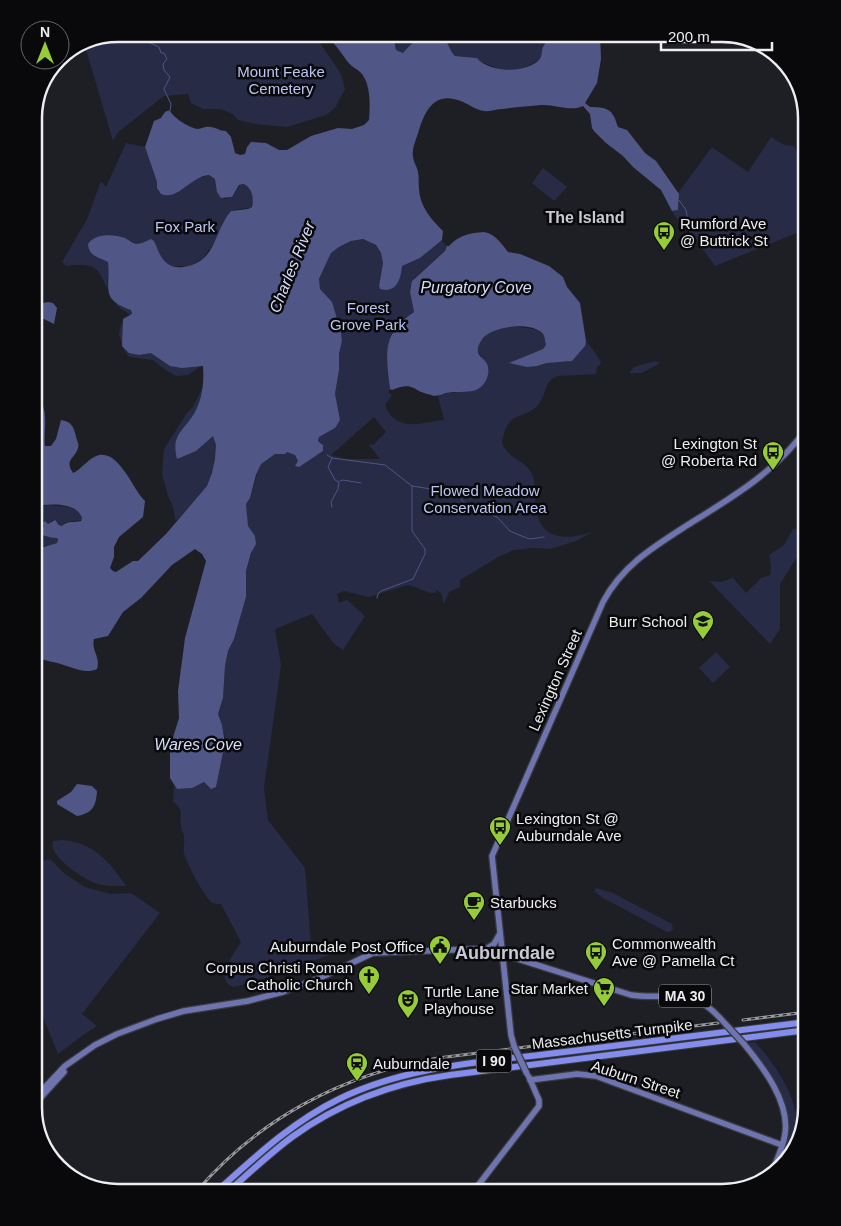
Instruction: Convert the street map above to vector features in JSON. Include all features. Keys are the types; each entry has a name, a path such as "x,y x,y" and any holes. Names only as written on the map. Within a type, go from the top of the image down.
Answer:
{"highway":[{"name":"Massachusetts Turnpike","path":"226,1183 269,1144 308,1116 351,1094 396,1077 457,1066 798,1023"},
{"name":"Massachusetts Turnpike","path":"238,1183 277,1149 310,1124 352,1102 397,1086 444,1076 798,1031"}],"main road":[{"name":"Lexington Street","path":"528,1077 514,1046 510,1031 492,861 493,854 602,604 620,576 641,556 748,486 772,468 798,439"},
{"path":"481,949 489,948 494,944 500,930"},
{"name":"MA 30","path":"42,1091 65,1066 105,1039 152,1021 184,1011 248,1001 284,992 369,955 386,952 481,949 631,995 678,995 690,997 705,1004 744,1044 760,1065 780,1101 785,1123 785,1134 776,1161"},
{"name":"MA 30","path":"42,1096 80,1056"},
{"name":"Auburn Street","path":"528,1077 577,1074 596,1076 782,1144"},
{"path":"479,1184 539,1108 539,1101 528,1077"}],"green space":[{"name":"Mount Feake Cemetery","path":"320,42 341,74 345,89 335,108 326,115 287,127 255,124 238,120 233,114 220,109 203,109 191,103 188,94 164,96 118,132 113,141 86,50 108,43"},
{"path":"395,42 413,42 403,53 396,50"},
{"path":"446,43 545,43 539,60 517,70 499,69 479,61 477,58 455,56"},
{"path":"771,137 784,145 794,146 798,153 798,233 715,266 690,231 682,225 672,211 678,210 678,193 712,147 748,172"},
{"name":"Fox Park","path":"126,143 145,147 157,182 157,188 181,191 192,180 209,175 215,179 224,199 232,197 241,184 248,186 252,194 253,200 250,208 233,210 222,223 218,238 203,258 190,266 173,266 201,366 188,375 176,376 153,360 129,357 123,348 119,334 121,325 129,317 129,314 117,306 107,275 108,287 95,269 86,265 66,266 62,262 87,219 101,181 106,187"},
{"path":"543,168 567,187 554,201 532,183"},
{"path":"357,239 362,239 376,246 381,254 383,264 379,283 380,289 385,290 397,284 402,266 420,258 439,241 442,241 447,246 445,251 414,278 410,292 414,312 406,317 395,329 389,343 387,359 390,384 389,393 392,395 385,405 396,420 403,423 418,424 444,420 438,396 469,391 485,382 484,360 478,352 479,344 483,337 489,333 504,328 521,327 530,328 541,333 546,345 543,349 510,363 526,366 559,361 567,362 576,356 586,341 601,362 597,367 596,374 559,376 551,380 539,404 508,424 502,442 507,451 531,472 534,480 538,518 548,532 564,537 573,537 592,532 576,541 550,549 514,550 500,556 460,580 460,587 449,592 444,604 441,593 437,590 435,593 431,593 407,585 369,597 344,591 337,594 339,603 347,600 365,616 343,650 334,644 312,614 275,629 281,665 264,788 268,820 305,868 311,945 329,955 258,981 233,987 227,983 225,972 230,959 241,942 221,904 210,901 188,864 184,853 184,834 181,828 180,810 173,802 174,784 177,789 191,788 204,782 209,788 216,787 225,737 218,714 223,698 225,666 246,597 246,571 253,549 248,546 246,504 250,498 263,455 285,450 318,455 323,451 322,443 318,441 319,436 335,428 335,394 342,341 341,332 318,282 331,253","holes":["374,417 386,432 373,445 369,445 380,459 345,459 331,455"]},
{"path":"655,361 660,363 642,373 629,373 634,367"},
{"path":"207,378 220,451 208,487 177,520 175,519 162,474 164,449 187,413 193,407"},
{"path":"43,505 65,506 74,509 82,520 66,522 62,526 53,520 48,524 45,521 43,528"},
{"path":"793,529 798,529 798,555 780,584 780,629 770,644 709,581 721,582 733,578 746,593 761,578 770,575 769,555 784,545"},
{"path":"43,535 57,538 58,542 43,547"},
{"path":"716,652 730,667 713,683 699,668"},
{"path":"62,840 92,849 107,861 126,886 99,884 75,872 55,853 53,841"},
{"path":"50,859 65,874 85,887 110,894 131,893 160,913 82,1014 97,1026 58,1054 42,1014 42,861"},
{"path":"596,888 613,893 672,924 673,929 667,932 603,898 594,891"},
{"path":"755,1042 765,1054 783,1080 795,1110 797,1123 793,1137 777,1160 786,1125 783,1109 774,1089 744,1044"}],"water":[{"path":"395,42 396,50 403,53 413,42 447,43 455,56 477,58 489,66 506,70 524,68 538,61 546,43 600,43 601,59 597,83 585,103 590,107 609,110 614,116 618,127 627,130 645,153 656,161 679,194 678,210 672,211 661,190 594,131 590,114 583,106 568,108 541,105 487,111 478,110 463,102 446,98 439,100 429,108 413,148 413,156 418,172 421,201 430,217 443,231 442,240 420,258 402,266 397,284 386,290 380,289 379,286 383,263 381,253 376,245 363,239 351,241 331,253 319,279 320,289 332,302 341,332 342,341 335,394 340,420 335,428 319,437 318,441 323,445 323,451 299,467 295,466 298,461 295,455 287,452 285,454 275,454 261,464 256,475 250,498 246,504 248,526 255,536 256,544 251,553 246,571 246,597 225,666 223,698 218,714 225,743 216,787 211,789 204,782 192,788 177,789 170,778 170,747 179,718 178,691 185,638 206,561 202,554 195,549 172,565 141,598 123,612 108,636 94,639 93,643 98,661 97,669 82,671 42,659 43,547 57,543 58,540 57,538 43,535 43,523 45,521 48,524 55,520 62,526 69,522 81,521 82,518 79,513 68,506 54,504 43,505 43,405 45,418 45,446 51,446 56,439 61,420 71,424 74,429 78,445 77,452 70,462 73,473 95,456 107,455 120,465 145,501 143,517 119,537 114,547 114,557 110,568 116,572 133,561 138,561 166,534 207,486 212,473 216,445 213,436 196,451 177,459 175,450 178,437 193,415 201,398 203,366 182,368 170,366 151,353 139,355 129,353 122,346 123,319 132,314 131,310 114,302 110,297 108,262 92,254 88,244 91,240 105,235 125,238 136,244 151,239 154,241 163,260 171,266 183,267 203,259 209,252 225,219 231,211 252,207 252,193 243,184 239,185 232,197 221,198 217,192 215,179 209,175 196,180 179,192 167,195 161,194 157,188 157,182 145,147 154,121 161,118 167,111 170,111 178,120 194,128 208,127 226,131 231,137 235,153 240,155 245,154 251,142 266,143 279,150 287,150 311,136 338,128 352,129 364,125 369,120 370,109 367,84 360,72 349,63 334,43"},
{"name":"Purgatory Cove","path":"484,232 495,237 508,252 520,254 549,266 563,277 567,287 580,303 586,341 585,346 572,361 527,367 509,363 543,349 546,345 543,334 530,327 503,328 488,334 479,345 479,354 486,362 488,368 487,379 480,388 469,391 450,392 439,396 405,386 390,389 387,365 388,346 396,328 414,312 410,292 412,281 445,251 447,246 457,239 469,234"},
{"path":"43,303 53,303 57,308 54,324 43,319"},
{"path":"77,784 92,786 97,791 93,808 87,813 77,816 57,804 57,801 71,792"}],"waterway":[{"path":"148,42 159,47 161,53 164,53 167,59 163,64 164,70 170,77 164,89 171,104 170,111"},
{"path":"679,200 686,210 690,232"},
{"path":"327,455 332,458 385,465 412,486 457,493 465,504 497,517 510,531 530,539 544,537"},
{"path":"332,458 328,467 335,480 339,482 338,489 331,502 332,507"},
{"path":"340,481 361,483"},
{"path":"377,598 381,591 413,579 425,554 425,549 412,531 412,486"}],"railway":[{"path":"743,1020 798,1013"},
{"path":"204,1183 220,1166 275,1122 336,1088 369,1075 403,1065 438,1058 718,1023"}],"place":[{"name":"Rumford Ave @ Buttrick St","path":"664,251"},
{"name":"Lexington St @ Roberta Rd","path":"773,471"},
{"name":"Burr School","path":"703,640"},
{"name":"Lexington St @ Auburndale Ave","path":"500,846"},
{"name":"Starbucks","path":"474,921"},
{"name":"Auburndale Post Office","path":"440,965"},
{"name":"Commonwealth Ave @ Pamella Ct","path":"596,971"},
{"name":"Corpus Christi Roman Catholic Church","path":"369,995"},
{"name":"Star Market","path":"604,1007"},
{"name":"Turtle Lane Playhouse","path":"408,1019"},
{"name":"Auburndale","path":"357,1082"}],"district":[{"name":"The Island","path":"585,217"},
{"name":"Auburndale","path":"505,953"}],"water label":[{"name":"Charles River","path":"292,267"},
{"name":"Wares Cove","path":"198,744"}],"park label":[{"name":"Forest Grove Park","path":"368,316"},
{"name":"Flowed Meadow Conservation Area","path":"485,498"}]}
